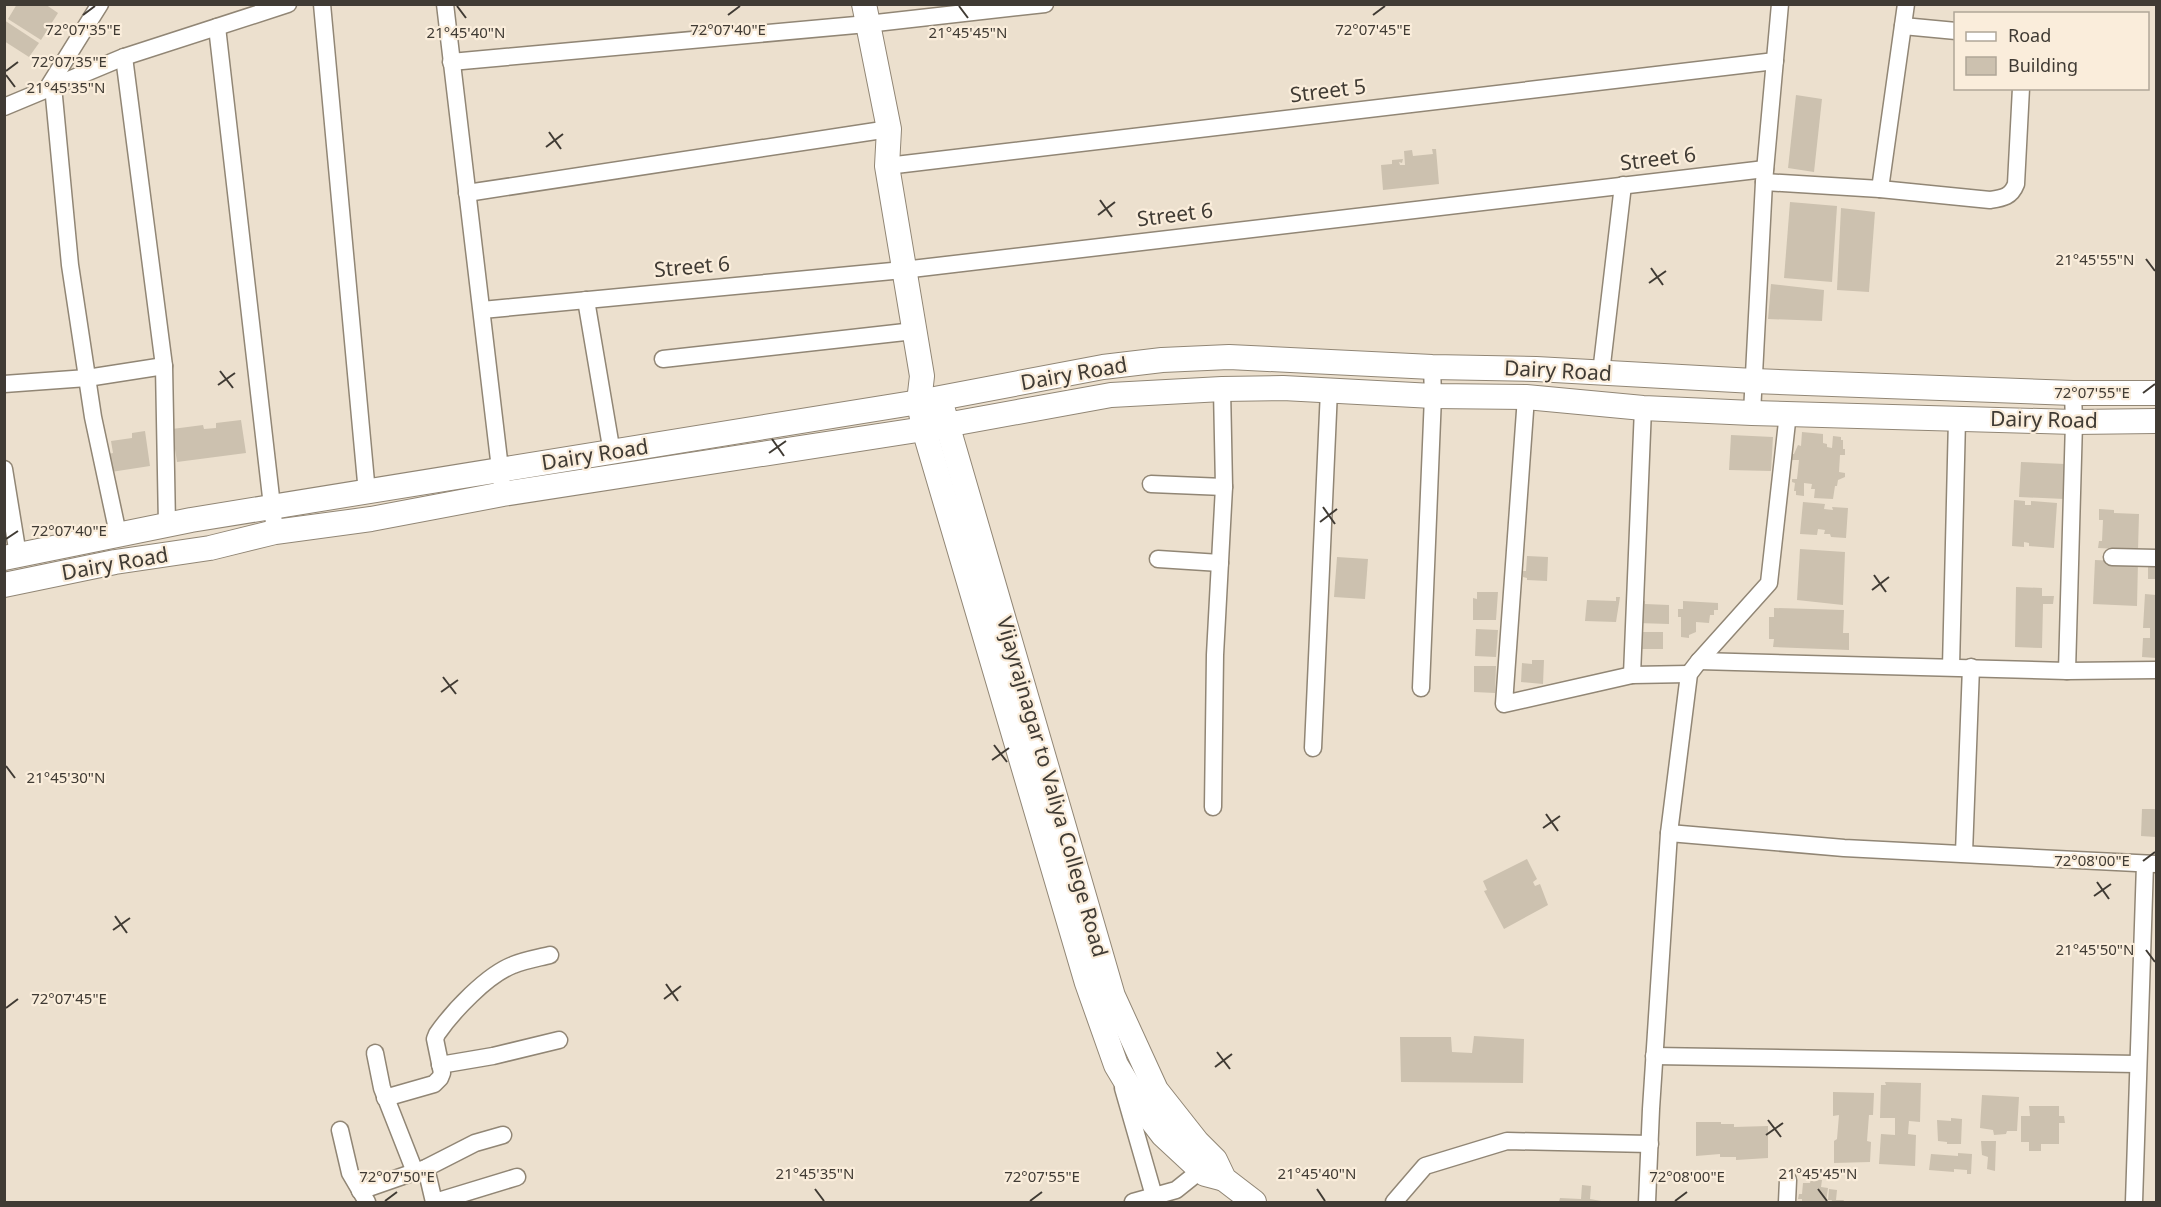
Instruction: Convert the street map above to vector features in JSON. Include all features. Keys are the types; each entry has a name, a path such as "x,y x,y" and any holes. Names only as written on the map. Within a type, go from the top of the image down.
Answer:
{"main road":[{"name":"Vijayrajnagar to Valiya College Road","path":"865,14 889,129 887,166 922,376 1087,983 1116,1065 1140,1105 1163,1135 1201,1170 1210,1176 1224,1179"},
{"name":"Dairy Road","path":"4,585 115,562 210,548 275,532 371,519 612,453 930,401 1103,366 1162,360 1229,357 1754,381 2073,393 2157,393"},
{"name":"Dairy Road","path":"11,557 167,525 367,493 502,482 935,427 1111,395 1283,388 1433,396 1526,397 1643,408 1752,413 2074,422 2157,421"},
{"name":"Vijayrajnagar to Valiya College Road","path":"935,427 1113,996 1156,1090 1197,1142 1215,1160 1224,1179 1254,1203"}],"street":[{"path":"100,4 50,88 70,266 87,378 118,534"},
{"path":"4,107 124,57 288,4"},
{"path":"322,4 367,493"},
{"path":"445,4 502,482"},
{"path":"452,62 865,14 1046,4"},
{"path":"1752,413 1765,175 1780,4"},
{"path":"1880,189 1906,4"},
{"path":"1904,26 1954,31"},
{"path":"218,27 275,532"},
{"path":"124,57 164,366 167,525"},
{"name":"Street 5","path":"887,166 1775,61"},
{"name":"Street 6","path":"482,310 903,270 1623,185 1765,175 1990,200 2005,198 2013,192 2016,184 2021,90"},
{"path":"467,193 889,129"},
{"path":"1601,373 1623,185"},
{"path":"586,300 612,453"},
{"path":"663,359 914,331"},
{"path":"4,384 87,378 164,366"},
{"path":"1421,688 1433,396 1432,367"},
{"path":"1213,807 1215,655 1224,487 1222,389"},
{"path":"1313,748 1329,390"},
{"path":"2067,671 2073,393"},
{"path":"1526,397 1504,704 1632,675 1694,667 2157,670"},
{"path":"1632,675 1643,408"},
{"path":"1647,1203 1669,833 1694,667 1769,583 1788,413"},
{"path":"1951,667 1958,418"},
{"path":"4,469 11,557"},
{"path":"1151,484 1224,487"},
{"path":"2112,557 2157,558"},
{"path":"1158,559 1220,563"},
{"path":"1964,853 1971,667"},
{"path":"1669,833 1844,848 2151,864 2137,1064 2134,1203"},
{"path":"385,1098 434,1084 440,1078 442,1073 435,1039 465,1000 513,965 550,955"},
{"path":"440,1065 493,1056 559,1040"},
{"path":"375,1053 385,1098 434,1203 516,1177"},
{"path":"1654,1056 2137,1064"},
{"path":"1116,1065 1154,1196"},
{"path":"340,1130 350,1173 363,1197 475,1143 503,1135"},
{"path":"1394,1203 1425,1166 1507,1141 1650,1144"},
{"path":"1133,1203 1176,1190 1201,1170"},
{"path":"1787,1203 1788,1180"}],"building":[{"path":"17,4 45,4 58,13 41,40 8,19"},
{"path":"4,20 39,43 29,57 4,41"},
{"path":"1796,95 1822,99 1814,172 1788,168"},
{"path":"1432,149 1436,149 1439,184 1383,190 1381,165 1392,164 1392,160 1403,159 1402,163 1399,162 1400,165 1405,165 1404,151 1412,150 1413,156 1433,154"},
{"path":"1790,202 1837,206 1832,282 1784,278"},
{"path":"1841,208 1875,212 1869,292 1837,290"},
{"path":"1771,284 1824,290 1822,321 1768,319"},
{"path":"241,420 246,453 177,462 172,429 203,425 204,429 216,428 216,423"},
{"path":"145,431 150,466 111,472 108,454 113,453 111,441 132,438 132,433"},
{"path":"1802,432 1823,434 1823,443 1832,448 1833,436 1841,437 1843,440 1845,455 1840,455 1839,472 1845,473 1845,477 1838,480 1833,499 1814,498 1815,489 1811,489 1812,484 1804,483 1804,496 1796,495 1794,491 1795,483 1792,479 1797,479 1799,460 1790,460 1791,454 1794,454 1798,445 1801,446"},
{"path":"1731,435 1773,437 1771,471 1729,470"},
{"path":"2021,462 2065,464 2064,499 2019,497"},
{"path":"2014,500 2025,501 2025,505 2031,505 2031,501 2057,503 2054,548 2029,546 2029,543 2024,542 2024,547 2012,546"},
{"path":"1803,502 1825,504 1824,509 1848,508 1846,538 1831,537 1830,534 1824,534 1825,530 1818,529 1817,535 1800,534"},
{"path":"2099,509 2114,510 2114,513 2139,514 2138,550 2098,548 2099,541 2102,541 2103,520 2099,520"},
{"path":"1800,549 1845,552 1843,605 1797,600"},
{"path":"1527,556 1548,557 1547,581 1527,580 1523,577 1523,571 1526,571"},
{"path":"1337,557 1368,559 1365,599 1334,597"},
{"path":"2095,560 2138,562 2137,606 2093,604"},
{"path":"2148,565 2156,566 2156,579 2148,579"},
{"path":"2016,587 2042,588 2042,596 2054,596 2053,604 2043,604 2042,648 2015,647"},
{"path":"1477,592 1498,592 1496,620 1473,620 1473,598 1477,599"},
{"path":"2145,594 2156,595 2156,658 2142,657 2143,638 2150,638 2150,628 2143,628"},
{"path":"1616,597 1620,597 1616,622 1585,621 1587,600 1616,601"},
{"path":"1638,600 1645,601 1645,604 1669,605 1669,624 1637,623"},
{"path":"1683,601 1718,603 1718,610 1714,610 1714,615 1710,615 1709,623 1696,622 1696,632 1689,635 1689,638 1681,637 1681,617 1678,617 1678,609 1683,609"},
{"path":"1774,608 1844,610 1843,633 1849,633 1849,650 1773,647 1774,639 1769,639 1769,617 1774,617"},
{"path":"1476,629 1498,630 1496,657 1475,656"},
{"path":"1636,632 1663,632 1663,649 1636,649"},
{"path":"1532,660 1544,660 1543,684 1521,682 1522,663 1532,664"},
{"path":"1474,666 1496,666 1495,693 1474,692"},
{"path":"2142,809 2156,809 2156,837 2141,836"},
{"path":"1527,859 1537,879 1533,882 1535,886 1540,884 1548,905 1504,929 1484,891 1487,890 1483,881"},
{"path":"1474,1036 1524,1039 1523,1083 1401,1082 1400,1037 1451,1037 1452,1052 1472,1053"},
{"path":"1885,1082 1921,1083 1920,1122 1909,1121 1908,1134 1916,1135 1915,1166 1879,1164 1881,1134 1895,1135 1895,1118 1880,1118 1881,1085 1886,1085"},
{"path":"1833,1092 1874,1093 1873,1115 1869,1115 1867,1141 1871,1142 1870,1162 1834,1163 1834,1141 1837,1139 1839,1115 1833,1116"},
{"path":"1982,1095 2019,1097 2017,1131 1994,1135 1993,1130 1980,1128"},
{"path":"2029,1106 2059,1106 2059,1116 2064,1116 2065,1123 2059,1123 2059,1144 2041,1144 2041,1151 2029,1151 2029,1142 2021,1142 2021,1116 2030,1116"},
{"path":"1951,1118 1962,1119 1961,1144 1947,1144 1947,1142 1938,1141 1937,1120 1951,1121"},
{"path":"1696,1122 1721,1122 1721,1124 1734,1124 1734,1127 1768,1126 1768,1158 1736,1160 1736,1157 1720,1157 1720,1154 1696,1156"},
{"path":"1981,1141 1996,1141 1995,1171 1987,1169 1988,1157 1982,1155"},
{"path":"1958,1153 1972,1154 1971,1174 1967,1174 1967,1170 1954,1169 1954,1172 1929,1170 1931,1154 1958,1156"},
{"path":"1811,1179 1822,1180 1821,1187 1828,1188 1826,1202 1802,1202 1802,1199 1798,1199 1799,1194 1802,1194 1803,1183 1810,1183"},
{"path":"1582,1185 1591,1186 1590,1199 1607,1202 1559,1202 1560,1198 1581,1199"},
{"path":"1829,1189 1837,1190 1836,1200 1844,1200 1843,1202 1828,1200"}]}
